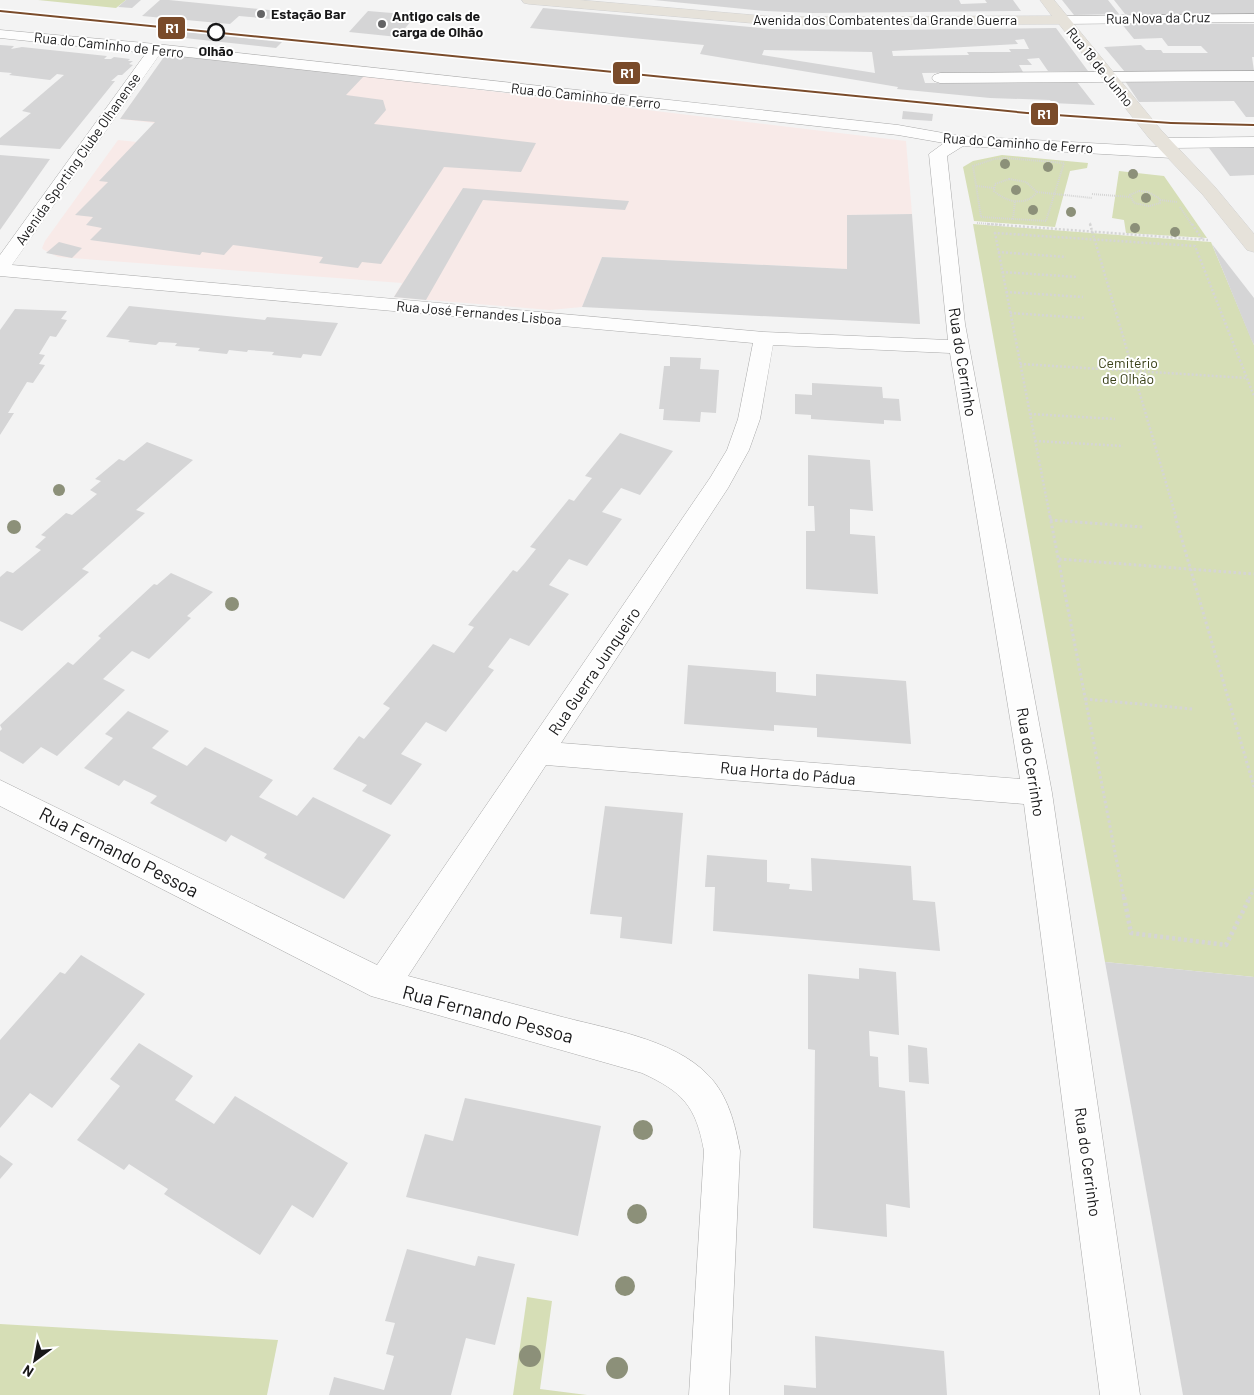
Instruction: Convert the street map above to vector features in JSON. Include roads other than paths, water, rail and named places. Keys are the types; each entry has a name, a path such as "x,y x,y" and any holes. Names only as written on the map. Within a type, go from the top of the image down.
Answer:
{"main road":[{"name":"Avenida dos Combatentes da Grande Guerra","path":"529,0 775,21 1062,20"},
{"name":"Rua 18 de Junho","path":"1046,0 1134,109 1209,191 1254,246"}],"street":[{"name":"Rua Nova da Cruz","path":"1062,20 1254,18"},
{"name":"Rua do Caminho de Ferro","path":"0,34 156,49 898,130 960,141 1164,144 1254,142"},
{"name":"Avenida Sporting Clube Olhanense","path":"0,270 156,49"},
{"path":"940,78 1254,76"},
{"name":"Rua do Cerrinho","path":"960,141 938,154 959,347 1037,793 1120,1395"},
{"name":"Rua José Fernandes Lisboa","path":"0,270 764,338 959,347"},
{"name":"Rua Guerra Junqueiro","path":"383,985 729,466 738,450 749,419 764,338"},
{"name":"Rua Horta do Pádua","path":"539,753 1037,793"},
{"name":"Rua Fernando Pessoa","path":"2,796 383,985 643,1056 673,1068 698,1088 714,1116 722,1151 709,1395"}],"place":[{"name":"Estação Bar","path":"261,14"},
{"name":"Antigo cais de carga de Olhão","path":"382,24"},
{"name":"Olhão","path":"216,32"}],"park label":[{"name":"Cemitério de Olhão","path":"1128,372"}]}
